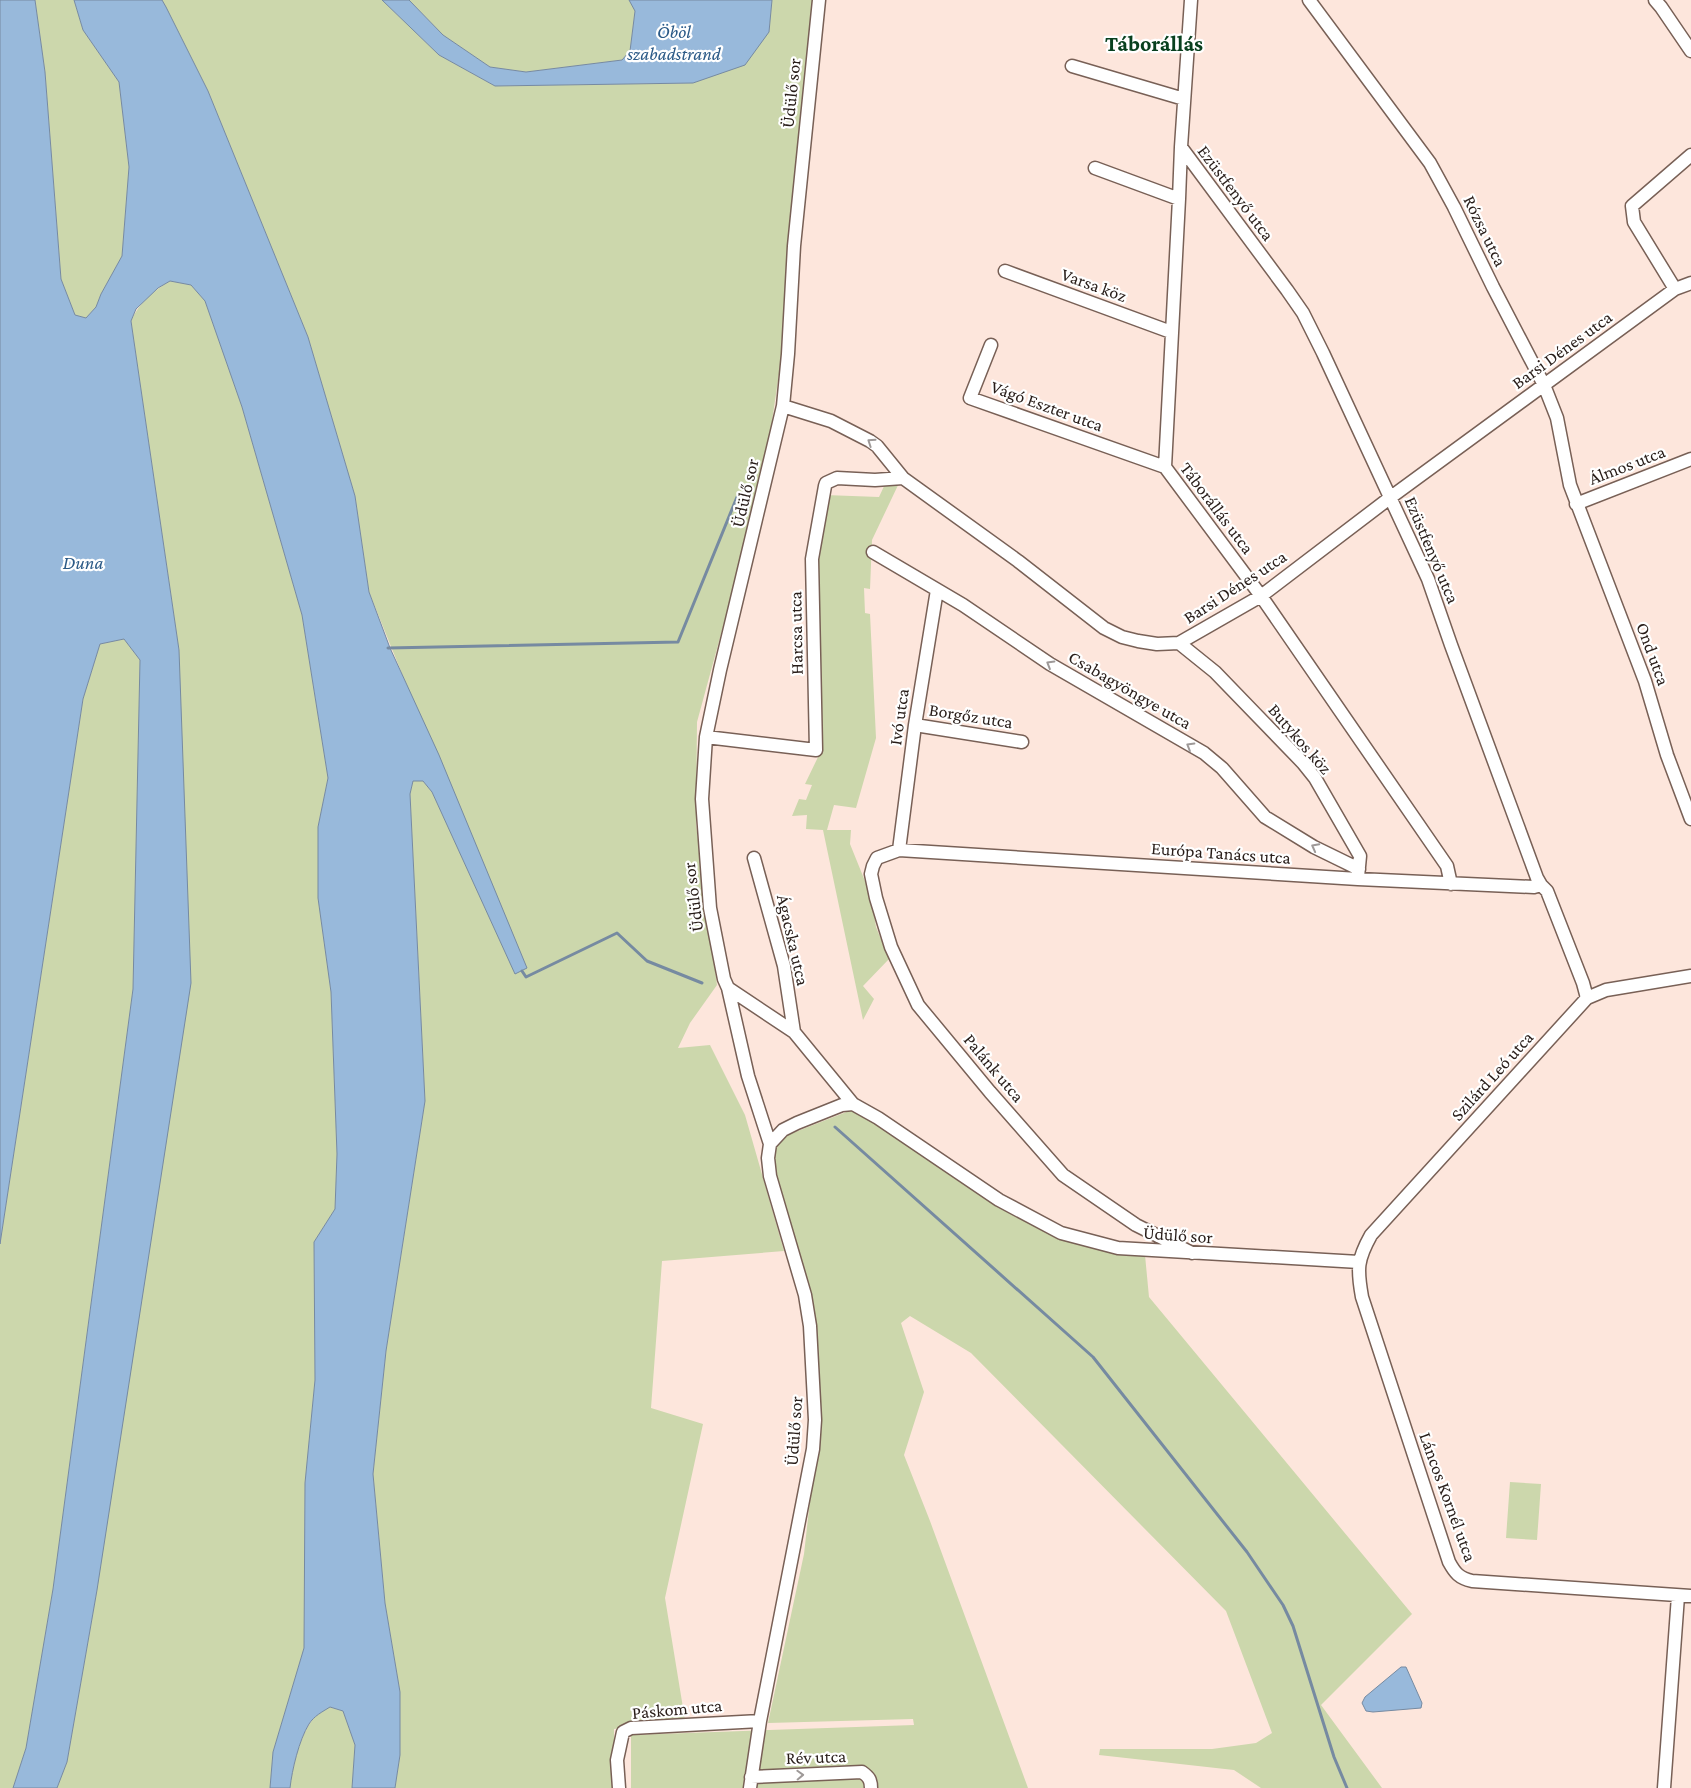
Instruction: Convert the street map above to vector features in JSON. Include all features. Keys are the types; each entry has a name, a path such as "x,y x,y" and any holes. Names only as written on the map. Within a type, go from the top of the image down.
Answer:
{"street":[{"name":"Üdülő sor","path":"750,1782 760,1721 813,1449 815,1420 809,1318 805,1295 770,1176 768,1158 770,1144 748,1076 728,988 719,958 709,890 702,798 706,737 720,670 783,406 794,246 819,0"},
{"name":"Táborállás utca","path":"1191,0 1181,147 1165,467 1261,596 1447,866 1451,884"},
{"name":"Rózsa utca","path":"1309,0 1430,163 1454,207 1544,385 1558,418 1570,485 1576,504"},
{"path":"1655,0 1691,51"},
{"path":"1072,66 1184,99"},
{"name":"Ezüstfenyő utca","path":"1181,147 1303,313 1323,353 1428,580 1533,869 1541,885 1547,891 1583,983 1587,998"},
{"path":"1674,289 1634,222 1632,206 1691,155"},
{"path":"1095,168 1179,199"},
{"name":"Varsa köz","path":"1005,271 1171,332"},
{"name":"Barsi Dénes utca","path":"783,406 831,421 870,441 877,446 903,478 1018,561 1104,628 1122,637 1138,641 1157,644 1180,643 1261,596 1391,497 1674,289 1691,283"},
{"name":"Vágó Eszter utca","path":"990,345 970,398 1165,467"},
{"name":"Álmos utca","path":"1576,504 1691,460"},
{"name":"Harcsa utca","path":"706,737 816,750 812,559 825,486 826,483 837,478 875,480 903,478"},
{"name":"Ond utca","path":"1576,504 1645,681 1667,755 1691,819"},
{"name":"Csabagyöngye utca","path":"873,552 937,590 1050,664 1204,754 1222,768 1265,817 1358,874"},
{"name":"Ivó utca","path":"899,850 915,725 937,590"},
{"name":"Butykos köz","path":"1180,643 1215,672 1303,763 1315,778 1360,856 1358,874"},
{"name":"Borgőz utca","path":"915,725 1022,742"},
{"name":"Európa Tanács utca","path":"899,850 1358,874 1451,884 1534,888 1541,885"},
{"name":"Palánk utca","path":"899,850 878,858 871,874 890,947 918,1005 990,1092 1063,1175 1136,1225 1192,1253"},
{"name":"Ágacska utca","path":"754,858 784,966 794,1032"},
{"name":"Szilárd Leó utca","path":"1359,1262 1362,1252 1377,1229 1587,998 1606,990 1691,976"},
{"name":"Üdülő sor","path":"728,988 794,1032 853,1104 878,1118 999,1200 1061,1233 1118,1248 1359,1262"},
{"path":"770,1144 783,1130 822,1112 842,1105 853,1104"},
{"name":"Láncos Kornél utca","path":"1359,1262 1359,1280 1362,1297 1449,1562 1455,1573 1461,1578 1472,1581 1691,1596"},
{"path":"1664,1788 1678,1596"},
{"name":"Páskom utca","path":"620,1788 617,1760 623,1732 631,1728 760,1721"},
{"name":"Rév utca","path":"750,1782 862,1772 868,1776 871,1782 870,1788"}],"green space":[{"path":"35,0 74,0 83,30 119,82 129,167 122,256 96,307 86,318 75,315 61,279 45,72"},
{"path":"162,0 382,0 439,55 495,86 693,83 769,32 772,0 819,0 783,346 764,476 697,722 696,825 717,985 690,1023 678,1048 710,1045 745,1115 784,1251 662,1261 651,1408 703,1424 665,1598 685,1720 614,1729 615,1788 395,1788 400,1755 400,1692 385,1603 373,1474 386,1351 425,1101 410,794 413,781 423,781 432,792 515,973 522,971 369,592 355,496 308,337 208,91"},
{"path":"409,0 629,0 635,10 630,51 622,60 526,72 490,67 443,35"},
{"path":"170,281 191,285 205,301 242,407 302,615 328,778 318,827 318,898 331,992 337,1154 335,1209 314,1242 315,1380 305,1483 304,1648 273,1752 270,1788 57,1788 67,1762 97,1590 179,650 131,321 147,298"},
{"path":"900,481 872,540 870,589 864,588 865,613 870,614 876,738 856,808 834,805 827,830 851,830 850,844 871,896 876,927 889,959 863,986 874,999 863,1020 823,830 806,829 807,815 792,816 799,799 806,800 812,785 805,784 819,755 815,561 825,495 879,497 886,482"},
{"path":"124,639 140,660 133,989 53,1589 26,1748 13,1788 0,1788 0,1244 83,699 100,644"},
{"path":"854,1109 1061,1233 1145,1255 1149,1297 1412,1614 1321,1705 1382,1788 1261,1788 1234,1770 1099,1755 1100,1749 1212,1749 1256,1743 1272,1733 1226,1611 971,1353 910,1316 901,1323 924,1392 904,1455 1028,1788 631,1788 631,1735 914,1725 913,1719 768,1723 804,1554 818,1429 814,1334 767,1150 785,1136"},
{"path":"1510,1482 1541,1484 1537,1540 1506,1538"},
{"path":"329,1707 343,1711 355,1745 352,1788 290,1788 296,1755 305,1731 318,1714"}],"water":[{"name":"Duna","path":"0,0 35,0 45,72 61,279 75,315 86,318 96,307 122,256 129,167 119,82 83,30 74,0 162,0 166,7 208,91 308,337 355,496 369,592 390,648 439,755 527,968 515,974 432,792 423,781 413,781 410,794 425,1101 386,1351 373,1474 385,1603 400,1692 400,1755 395,1788 352,1788 355,1745 343,1711 330,1707 318,1714 305,1731 296,1755 290,1788 270,1788 273,1752 304,1648 305,1483 315,1380 314,1242 335,1209 337,1154 331,992 318,898 318,827 328,778 302,615 242,407 205,301 191,285 170,281 158,288 136,309 131,321 179,650 191,983 97,1590 67,1762 57,1788 13,1788 26,1748 53,1589 133,989 140,660 124,639 100,644 83,699 0,1244"},
{"name":"Öböl szabadstrand","path":"382,0 409,0 443,35 490,67 526,72 622,60 630,51 635,11 629,0 772,0 769,32 745,65 693,83 495,86 439,55"},
{"path":"1401,1667 1406,1667 1422,1703 1421,1708 1366,1711 1362,1703 1365,1697"}],"waterway":[{"path":"388,648 678,642 737,497"},
{"path":"522,971 526,977 617,933 647,961 702,983"},
{"path":"835,1127 1093,1357 1247,1552 1283,1605 1293,1626 1334,1757 1347,1788"}],"district":[{"name":"Táborállás","path":"1154,43"}]}
